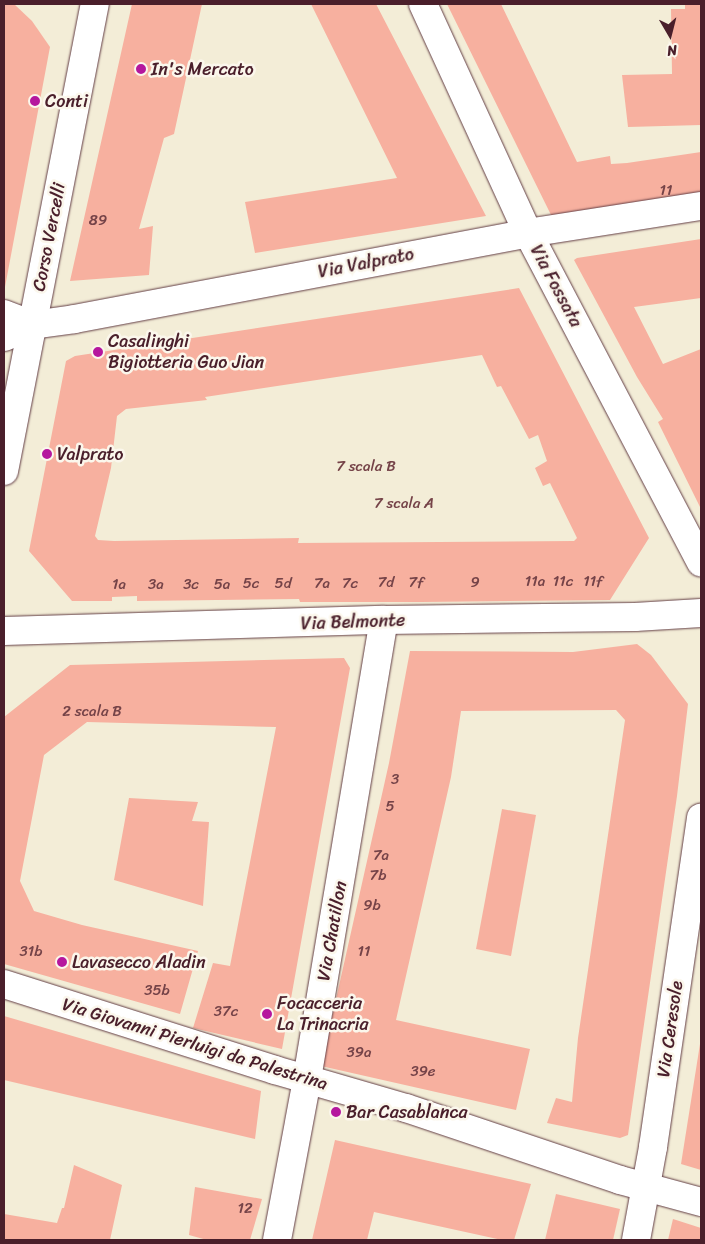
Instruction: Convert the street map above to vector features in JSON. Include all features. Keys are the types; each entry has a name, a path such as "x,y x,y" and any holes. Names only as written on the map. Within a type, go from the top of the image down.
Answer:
{"street":[{"name":"Corso Vercelli","path":"4,471 95,4"},
{"name":"Via Fossata","path":"422,4 528,233 701,562"},
{"name":"Via Valprato","path":"32,325 82,318 528,233 701,206"},
{"path":"4,314 32,325"},
{"path":"4,337 32,325"},
{"name":"Via Belmonte","path":"4,631 384,620 635,617 701,613"},
{"name":"Via Chatillon","path":"277,1240 307,1079 384,620"},
{"name":"Via Ceresole","path":"636,1240 646,1187 701,817"},
{"name":"Via Giovanni Pierluigi da Palestrina","path":"4,984 406,1108 646,1187 701,1202"}],"building":[{"path":"4,4 14,4 32,21 50,47 5,287"},
{"path":"132,4 202,4 174,134 164,138 139,229 153,226 149,275 70,281"},
{"path":"311,4 376,4 486,216 255,253 245,202 397,178"},
{"path":"447,4 501,4 577,162 610,156 611,164 627,163 701,152 701,198 553,219"},
{"path":"685,4 701,4 701,125 628,127 622,75 672,74 671,9 685,9"},
{"path":"701,239 701,298 634,307 663,364 701,349 701,509 658,422 663,419 637,377 574,260"},
{"path":"519,288 649,538 610,600 300,602 299,599 137,601 137,596 112,597 112,601 72,601 29,551 66,361 75,356","holes":["482,355 497,387 501,386 529,439 538,435 547,461 535,468 543,486 550,483 577,538 574,541 298,543 299,538 114,541 98,540 95,536 111,468 117,416 126,409 207,400 205,397"]},
{"path":"637,644 651,655 688,704 677,796 628,1135 620,1138 547,1123 556,1098 572,1102 578,1038 625,720 616,710 461,711 451,777 396,1020 530,1049 516,1110 321,1066 389,763 410,651 573,652"},
{"path":"344,658 350,668 282,1049 193,1028 213,963 230,966 276,727 87,722 44,755 20,881 34,911 82,925 198,951 180,1014 4,964 4,717 70,665"},
{"path":"129,798 198,802 192,821 209,822 203,906 114,880"},
{"path":"502,809 536,815 511,956 476,949"},
{"path":"4,1016 261,1091 255,1139 4,1080"},
{"path":"701,1044 701,1170 681,1164"},
{"path":"335,1140 531,1184 514,1240 502,1240 374,1212 367,1240 312,1240"},
{"path":"74,1165 122,1185 110,1240 4,1240 4,1214 57,1223 62,1208 64,1208"},
{"path":"195,1187 262,1199 250,1240 207,1240 189,1235"},
{"path":"556,1194 620,1209 613,1240 545,1240"},
{"path":"673,1219 701,1228 701,1240 668,1240"}],"place":[{"name":"In's Mercato","path":"141,69"},
{"name":"Conti","path":"35,101"},
{"name":"Casalinghi Bigiotteria Guo Jian","path":"98,352"},
{"name":"Valprato","path":"47,454"},
{"name":"Lavasecco Aladin","path":"62,962"},
{"name":"Focacceria La Trinacria","path":"267,1014"},
{"name":"Bar Casablanca","path":"336,1112"}]}
